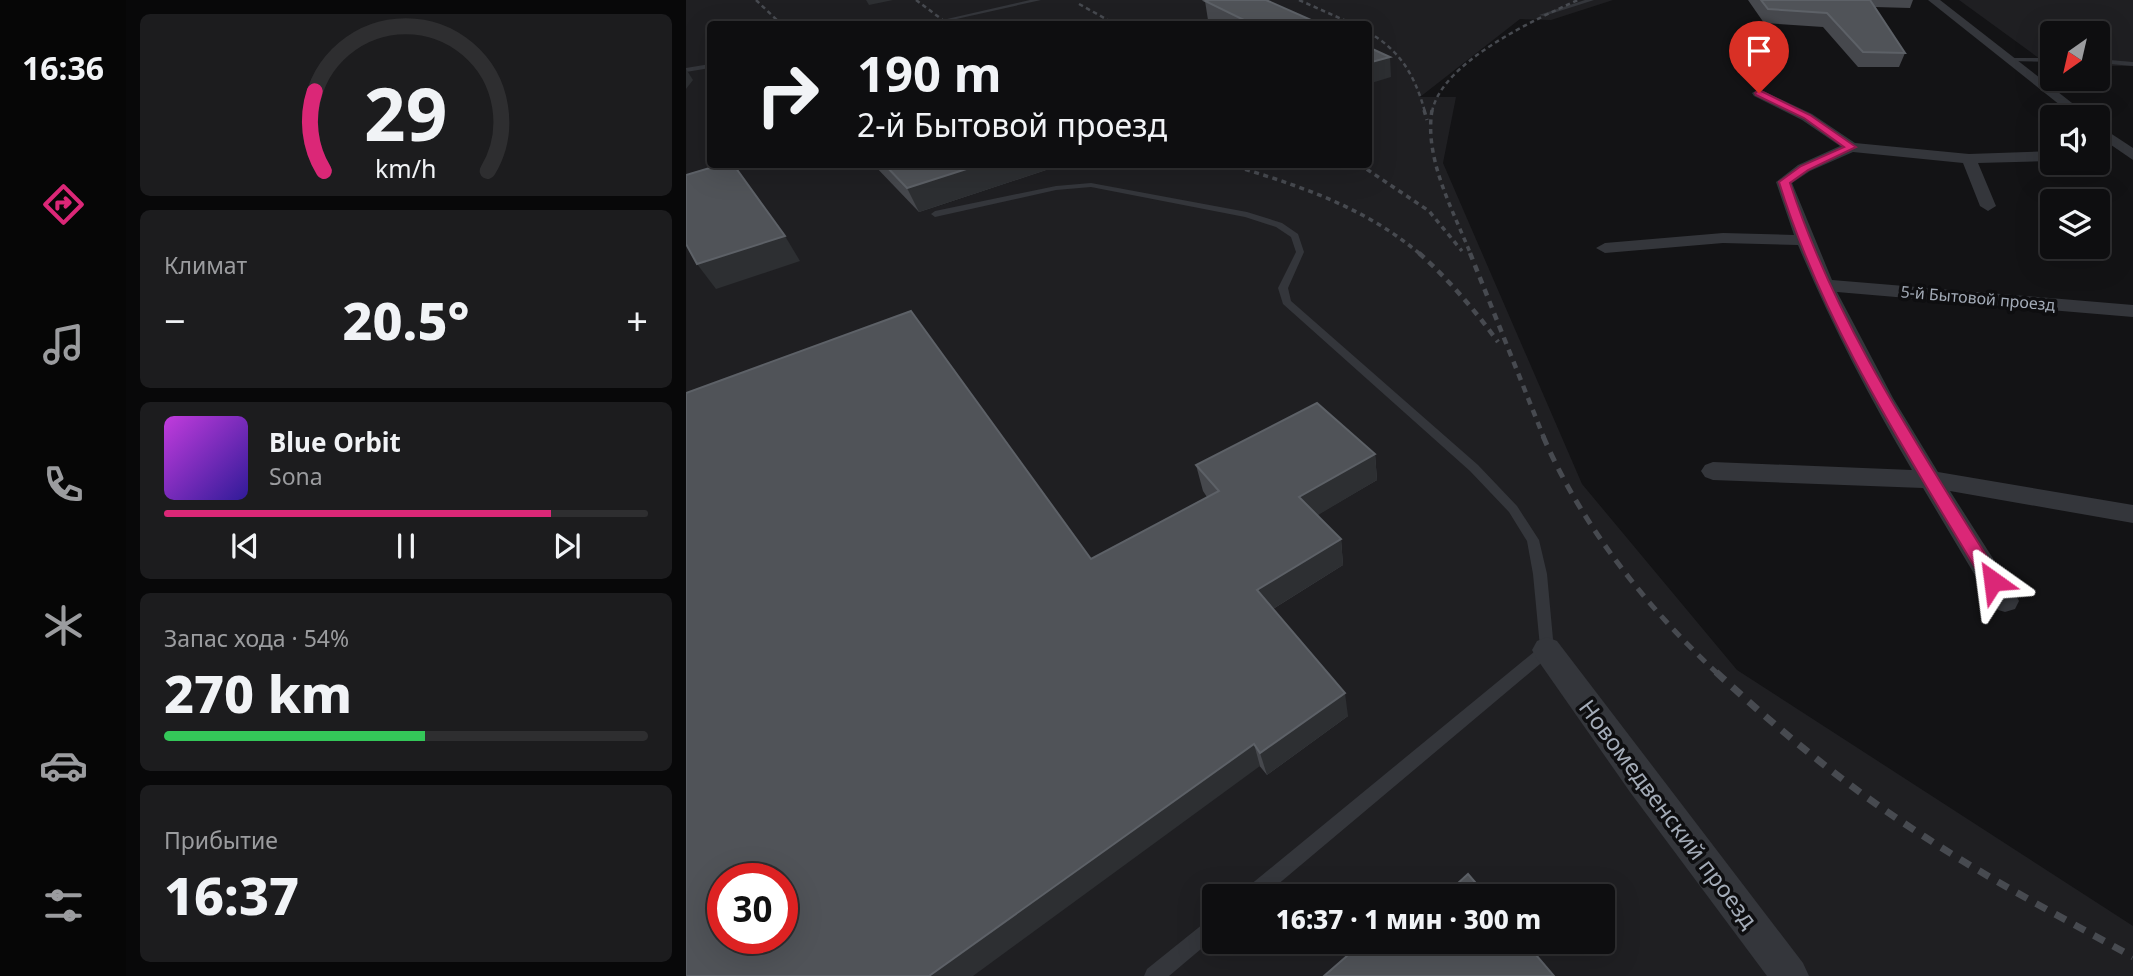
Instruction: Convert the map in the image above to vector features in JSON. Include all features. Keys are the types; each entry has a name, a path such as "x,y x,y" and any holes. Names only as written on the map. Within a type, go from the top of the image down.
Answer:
{"street":[{"path":"1933,0 2067,105"},
{"path":"1759,93 1807,117 1852,147 1969,159 2040,156"},
{"path":"2110,138 2128,152"},
{"path":"1852,147 1804,168 1784,182 1803,240 1871,381 2005,601"},
{"path":"2110,151 2128,152"},
{"path":"1969,159 1988,206"},
{"path":"1605,248 1723,238 1803,240"},
{"name":"5-й Бытовой проезд","path":"1823,285 2133,311"},
{"path":"1713,471 1930,479 2133,514"},
{"name":"Новомедвенский проезд","path":"1548,650 1642,781 1790,976"}],"lane":[{"path":"942,21 1038,0"},
{"path":"1542,15 1591,0"},
{"path":"2008,59 2040,60"},
{"path":"2110,62 2133,64"},
{"path":"2110,63 2133,70"},
{"path":"686,71 707,67"},
{"path":"935,214 1056,188 1091,185 1247,215 1279,225 1295,236 1300,251 1283,288 1286,302 1474,468 1513,509 1533,540 1540,575 1548,650 1265,884"},
{"path":"1154,976 1202,936"}],"shaded area":[{"path":"686,0 1613,0 1551,20 1520,19 1420,97 1456,97 1443,163 1582,484 1737,670 2133,926 2133,976 686,976"},
{"path":"1959,0 2133,0 2133,66 2110,66 2110,21 2040,21 2040,59"}],"building":[{"path":"1266,0 1313,21 1246,21 1205,1"},
{"path":"1761,0 1870,0 1905,53 1863,52 1827,13 1768,9"},
{"path":"1372,49 1390,57 1372,62"},
{"path":"710,168 736,168 785,236 697,264 686,244 686,175"},
{"path":"888,168 970,168 907,188"},
{"path":"911,311 1091,559 1219,491 1196,465 1317,403 1375,454 1299,497 1341,539 1257,590 1345,693 1260,753 1254,744 929,976 686,976 686,393"},
{"path":"1468,874 1477,884 1457,884"},
{"path":"1349,954 1535,954 1554,976 1324,976"}],"railway":[{"path":"756,0 778,21"},
{"path":"916,0 944,21"},
{"path":"1299,0 1346,21"},
{"path":"1432,112 1439,94 1453,76 1471,60 1539,18 1578,0"},
{"path":"1079,4 1110,21"},
{"path":"1372,34 1389,47 1405,66 1417,87 1425,112"},
{"path":"1424,110 1427,120"},
{"path":"1432,110 1432,147 1436,166 1471,255"},
{"path":"1240,168 1304,189 1353,210 1400,238 1421,255"},
{"path":"1365,168 1429,211 1462,251"},
{"path":"1419,253 1461,295 1498,342"},
{"path":"1470,253 1544,438"},
{"path":"1543,436 1577,502 1618,564 1666,622 1718,674"},
{"path":"1716,672 1817,759 1897,819 2002,884 2133,957"}],"route":[{"path":"1759,93 1807,117 1852,147 1804,168 1784,182 1803,240 1871,381 1993,581"}]}
